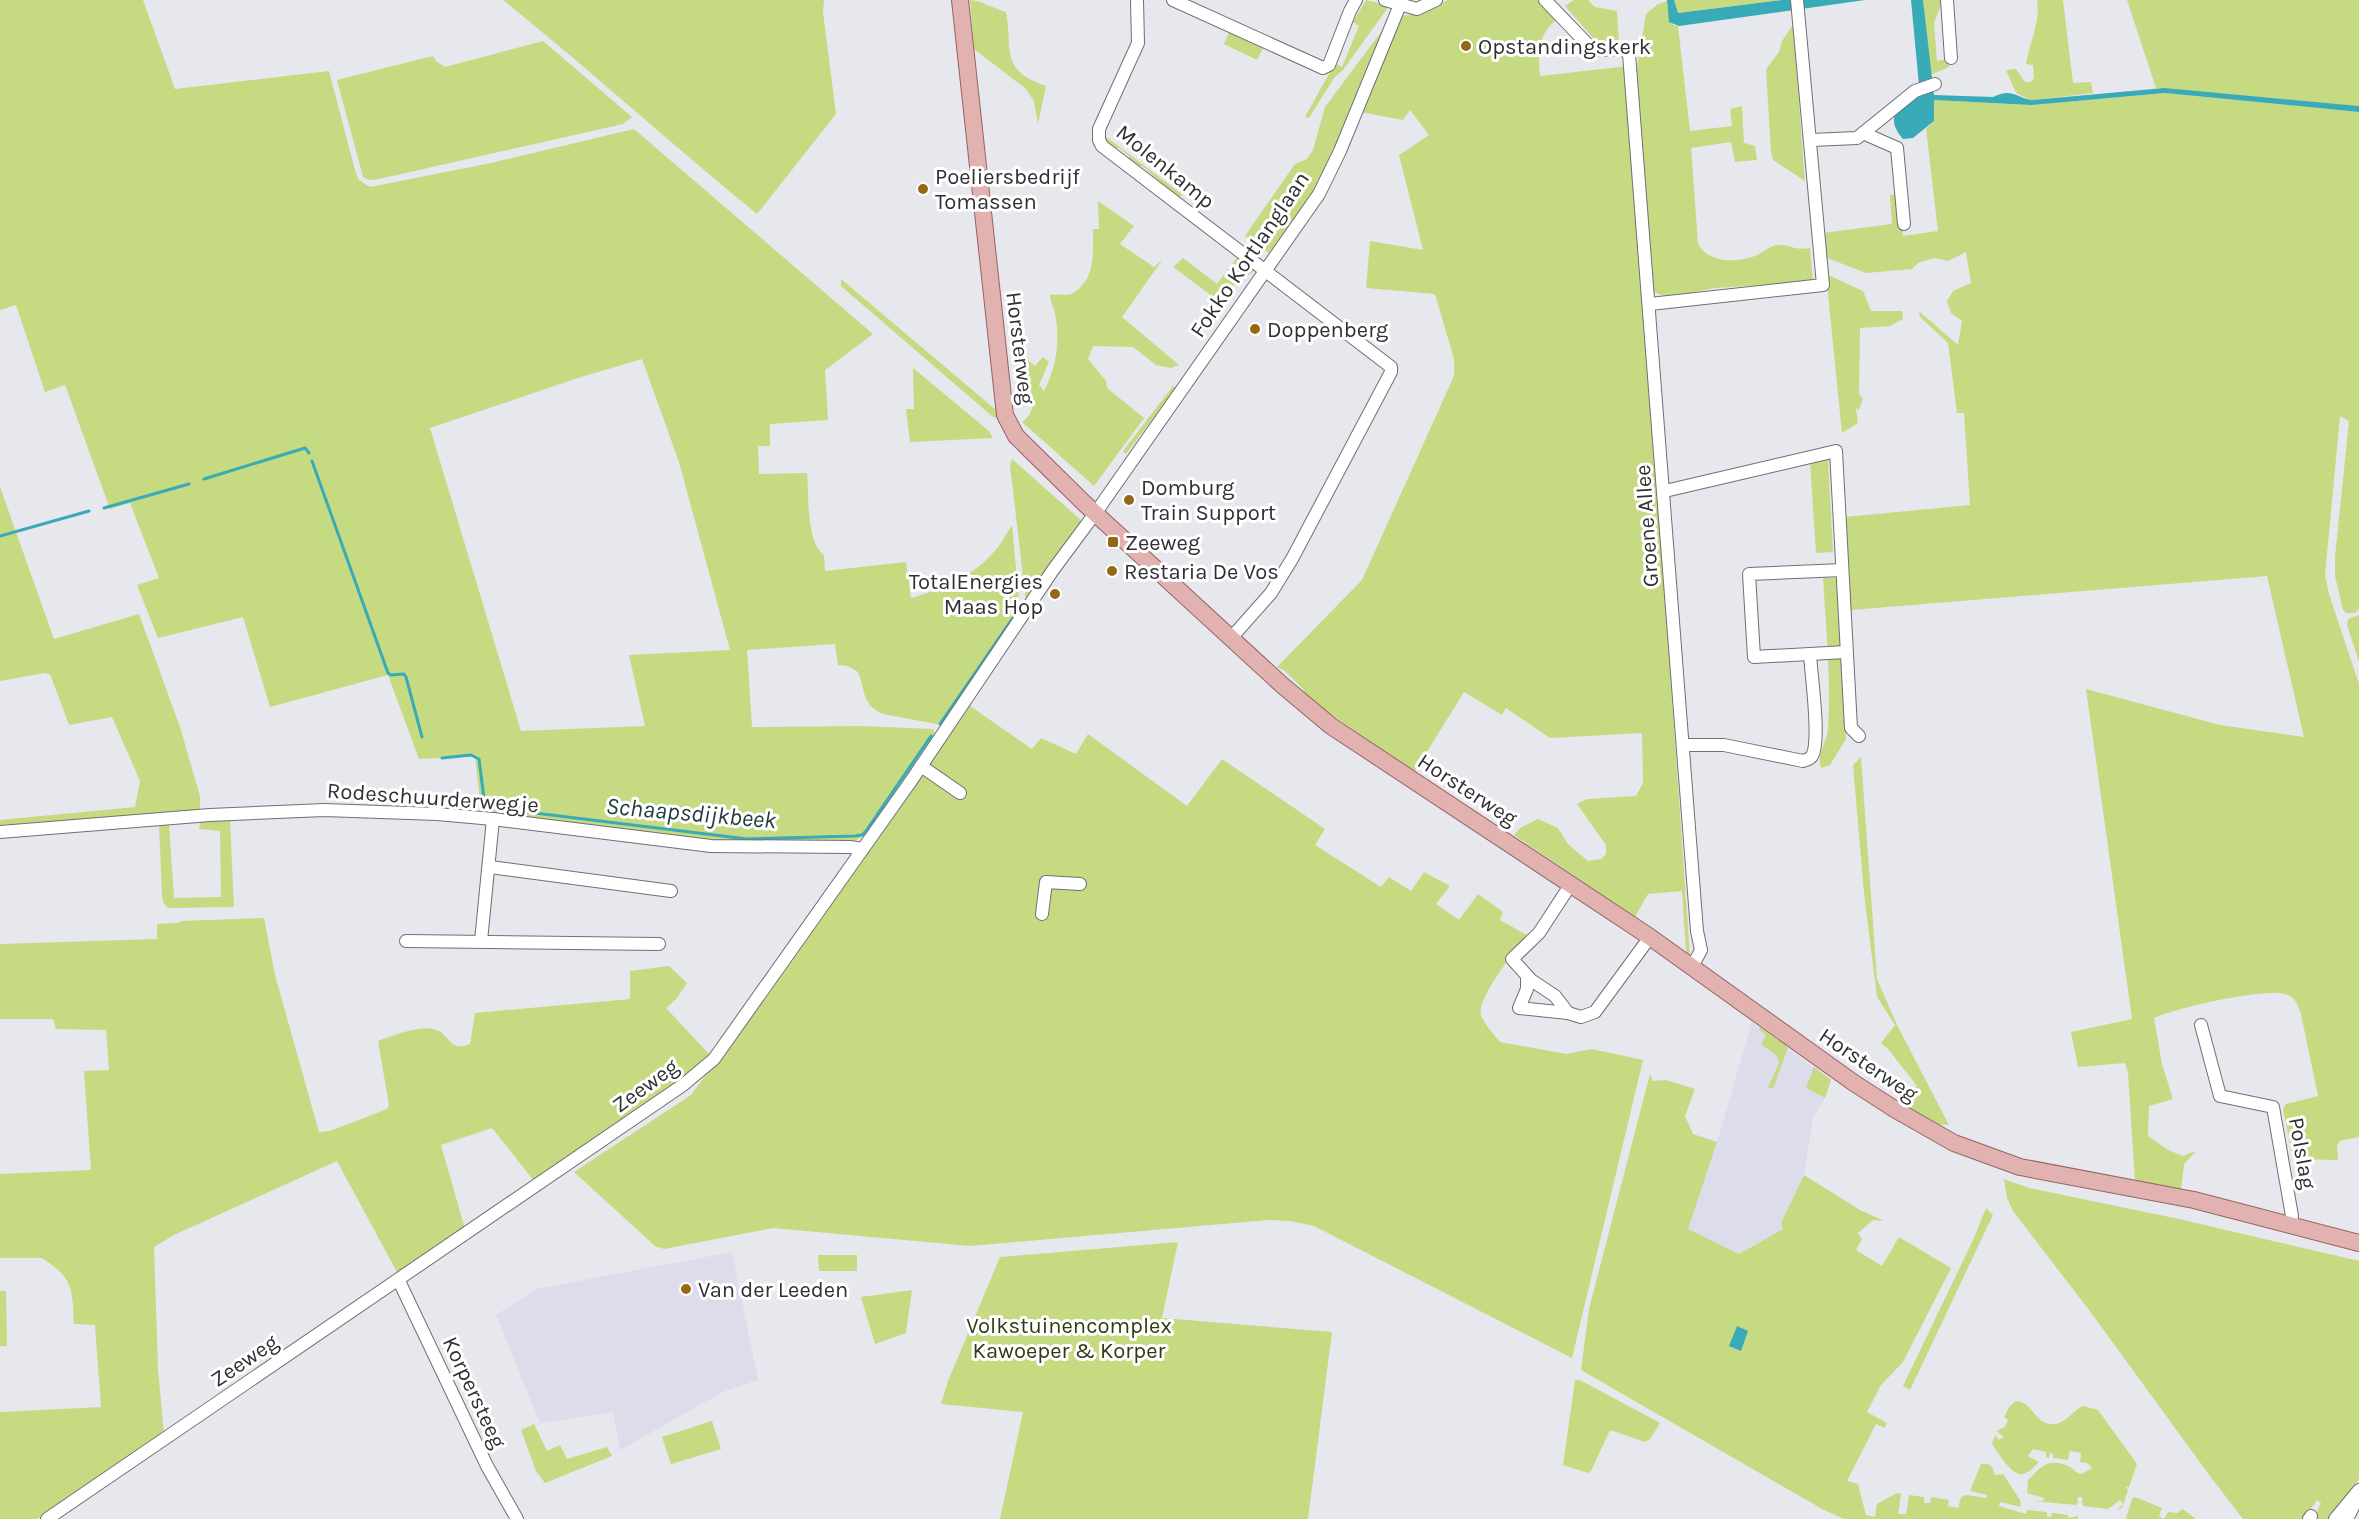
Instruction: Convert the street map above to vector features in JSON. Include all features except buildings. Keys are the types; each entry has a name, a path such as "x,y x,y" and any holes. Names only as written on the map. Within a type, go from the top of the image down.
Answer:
{"main road":[{"name":"Horsterweg","path":"960,0 1005,415 1016,436 1282,685 1331,726 1650,937 1854,1083 1953,1143 2020,1167 2167,1194 2359,1243"}],"street":[{"name":"Molenkamp","path":"1137,0 1138,44 1099,129 1099,140 1102,146 1391,367 1391,372 1292,559 1271,593 1232,637"},
{"path":"1173,0 1323,68 1329,65 1356,0"},
{"path":"1385,0 1417,9 1436,0"},
{"name":"Groene Allee","path":"1545,0 1593,50 1624,49 1629,54 1665,491 1697,931 1701,950 1692,967"},
{"path":"1947,0 1951,58"},
{"name":"Fokko Kortlanglaan","path":"1095,512 1319,194 1340,151 1401,3"},
{"path":"1650,304 1823,285 1798,9"},
{"path":"1811,140 1857,138 1915,91 1935,84"},
{"path":"1863,134 1897,148 1904,224"},
{"path":"1665,491 1836,451 1851,728 1859,736"},
{"name":"Zeeweg","path":"47,1519 399,1281 683,1085 714,1059 921,766 1053,570 1095,512"},
{"path":"1842,570 1749,574 1754,657 1846,652"},
{"path":"1683,745 1714,744 1803,761 1808,759 1812,756 1816,738 1810,654"},
{"path":"921,766 960,793"},
{"name":"Rodeschuurderwegje","path":"0,832 108,822 296,810 437,814 711,846 863,849"},
{"path":"481,940 493,819"},
{"path":"490,867 671,891"},
{"path":"1042,914 1046,882 1080,884"},
{"path":"1568,1013 1555,996 1527,976 1512,958 1539,933 1571,884"},
{"path":"1527,976 1527,989 1519,1008 1535,1008 1581,1017 1588,1016 1595,1012 1650,937"},
{"path":"406,940 659,944"},
{"name":"Polslag","path":"2201,1025 2220,1096 2273,1107 2292,1216 2290,1225"},
{"name":"Korpersteeg","path":"399,1281 487,1466 517,1519"},
{"path":"2335,1519 2359,1490"},
{"path":"2347,1519 2359,1495"}],"shaded area":[{"path":"1752,1022 1831,1080 1825,1098 1813,1118 1804,1175 1781,1223 1783,1229 1738,1254 1687,1229 1717,1142"},
{"path":"732,1252 758,1380 725,1391 620,1450 613,1412 540,1423 496,1315 537,1289"}],"green space":[{"path":"0,0 143,0 175,89 329,71 356,174 359,180 370,187 491,163 634,129 873,334 825,370 828,420 770,424 770,446 758,446 759,474 807,473 811,529 818,549 824,555 825,571 906,562 911,598 944,587 975,569 996,550 1012,525 1020,611 942,725 883,714 876,710 865,696 858,672 848,666 838,665 835,644 747,650 752,727 860,726 933,729 936,735 869,833 853,842 750,844 658,835 481,811 475,756 419,759 388,675 270,707 243,617 158,638 137,585 159,578 130,503 110,509 65,385 45,392 16,305 0,310","holes":["642,359 679,462 730,650 629,655 645,726 521,731 430,428"]},
{"path":"503,0 824,0 823,12 836,114 757,214"},
{"path":"970,0 1006,12 1009,48 1015,66 1031,80 1046,86 1038,124 1034,101 1025,88 974,49"},
{"path":"1366,0 1389,6 1343,70 1334,78 1309,118 1305,117 1335,63 1342,67 1359,26 1353,22"},
{"path":"1448,0 1537,0 1558,18 1546,31 1540,44 1540,76 1628,66 1690,957 1686,953 1682,891 1648,894 1635,917 1514,835 1520,828 1538,819 1558,828 1568,844 1588,861 1601,859 1606,854 1606,845 1577,804 1587,799 1636,796 1643,783 1642,733 1550,738 1506,708 1502,715 1464,692 1415,771 1317,704 1304,694 1304,690 1285,671 1277,667 1362,580 1454,376 1454,359 1435,294 1366,288 1370,241 1423,250 1399,155 1429,135 1410,110 1403,120 1360,112 1385,50 1402,16 1423,12"},
{"path":"1574,0 1588,0 1595,7 1617,11 1619,44 1595,40 1565,6"},
{"path":"1674,0 1782,0 1678,13"},
{"path":"1923,0 1943,0 1934,23 1937,61 1948,59 1949,67 1930,75"},
{"path":"2037,0 2063,0 2073,83 2091,82 2093,93 2031,100 2016,93 2006,70 2016,69 2025,82 2031,82 2034,78 2033,65 2026,64 2036,24"},
{"path":"2127,0 2359,0 2359,106 2156,88"},
{"path":"1667,1 1668,13 1673,25 1678,26 1690,131 1732,126 1730,109 1742,106 1744,143 1755,146 1757,160 1735,162 1731,142 1691,148 1698,243 1708,255 1724,260 1750,258 1775,245 1810,248 1813,282 1715,288 1668,297 1650,291 1637,67 1646,14 1658,4"},
{"path":"1387,24 1334,156 1310,196 1269,253 1245,236 1295,164 1307,159 1313,150 1325,107"},
{"path":"1793,25 1805,181 1773,160 1771,152 1766,69 1779,52 1782,41"},
{"path":"1231,28 1265,44 1257,60 1224,44"},
{"path":"543,41 632,117 623,124 379,179 369,180 363,177 337,80 433,56 445,67"},
{"path":"2165,93 2359,112 2359,609 2355,613 2346,613 2343,610 2335,576 2349,421 2340,416 2325,575 2329,594 2359,684 2359,1137 2340,1141 2337,1146 2338,1160 2293,1159 2283,1109 2286,1104 2318,1096 2301,1014 2291,996 2262,993 2201,1004 2165,1014 2154,1018 2162,1064 2173,1099 2149,1106 2148,1136 2168,1150 2183,1156 2196,1151 2184,1164 2181,1191 2135,1181 2128,1073 2125,1063 2078,1067 2071,1032 2132,1019 2086,689 2220,725 2304,737 2267,576 1851,610 1845,517 1970,505 1964,413 1957,413 1948,343 1920,317 1919,311 1958,345 1962,321 1951,313 1947,301 1953,291 1971,283 1966,252 1948,261 1934,258 1918,263 1912,269 1866,273 1825,257 1823,233 1892,224 1890,195 1899,194 1903,236 1938,231 1926,129 1934,121 1934,100 2031,105"},
{"path":"1105,136 1183,195 1178,197 1142,166 1130,162 1129,156 1119,148 1115,149 1105,140"},
{"path":"1098,201 1134,226 1120,244 1154,267 1163,259 1122,317 1179,365 1171,368 1156,365 1133,347 1093,346 1088,359 1106,381 1107,388 1144,418 1094,486 1022,422 1029,415 1033,398 1027,379 1013,355 1015,349 1029,358 1028,360 1035,366 1043,357 1049,362 1039,385 1044,391 1055,363 1057,343 1055,313 1050,295 1073,293 1086,281 1092,264 1093,229 1099,229"},
{"path":"1238,256 1257,269 1227,290 1220,302 1173,267 1183,258 1217,284"},
{"path":"1826,274 1863,291 1871,311 1902,311 1903,319 1890,326 1860,328 1859,394 1863,399 1859,410 1856,408 1858,423 1842,433"},
{"path":"841,279 996,410 997,417 993,417 841,286"},
{"path":"913,368 989,431 993,438 910,442 906,409 914,409"},
{"path":"1173,386 1176,388 1126,454 1123,451"},
{"path":"1012,459 1082,521 1026,602 1010,465"},
{"path":"1828,459 1833,552 1816,553 1810,462"},
{"path":"0,487 54,639 139,614 180,727 200,796 200,810 0,827 0,820 135,807 140,781 112,717 69,725 50,674 44,673 0,681"},
{"path":"1823,578 1840,578 1846,739 1830,765 1821,768 1820,757 1827,734 1829,709"},
{"path":"2359,615 2359,662 2347,625 2348,619"},
{"path":"970,706 1032,749 1041,738 1076,754 1088,734 1187,806 1222,759 1325,829 1315,845 1381,887 1389,877 1411,891 1424,872 1450,886 1436,904 1459,920 1478,894 1503,912 1500,920 1527,935 1498,974 1481,1008 1482,1018 1500,1042 1566,1054 1592,1049 1643,1060 1572,1358 1314,1226 1290,1221 1268,1220 970,1246 773,1228 664,1249 655,1246 574,1172 691,1095 826,912"},
{"path":"1861,757 1877,979 1897,1025 1949,1125 1935,1124 1905,1106 1917,1086 1881,1043 1895,1025 1877,997 1864,893 1853,765"},
{"path":"230,820 234,907 168,908 163,902 162,895 159,824 169,824 174,898 221,897 220,831 199,829 200,822"},
{"path":"264,918 275,975 319,1132 330,1131 387,1109 389,1105 378,1041 428,1028 439,1031 454,1044 463,1046 470,1044 475,1013 630,999 630,971 669,966 687,983 677,998 666,1008 709,1054 696,1069 535,1182 492,1128 441,1145 465,1229 398,1274 337,1161 174,1235 154,1247 158,1369 164,1435 37,1519 0,1519 0,1412 101,1407 95,1325 74,1324 73,1301 66,1279 42,1258 0,1258 0,1174 91,1170 84,1071 109,1070 106,1030 56,1029 53,1019 0,1019 0,944 157,939 157,924"},
{"path":"1760,1027 1788,1047 1773,1089 1768,1087 1779,1063 1777,1056 1761,1044 1766,1035 1759,1030"},
{"path":"1814,1067 1831,1080 1825,1098 1806,1088"},
{"path":"1650,1074 1653,1081 1666,1080 1695,1089 1685,1116 1693,1134 1717,1142 1688,1229 1739,1254 1783,1229 1781,1223 1804,1175 1860,1210 1884,1221 1873,1220 1858,1233 1862,1239 1856,1250 1882,1266 1899,1237 1951,1268 1903,1362 1881,1385 1867,1412 1887,1423 1885,1428 1876,1424 1847,1481 1858,1484 1866,1515 1875,1517 1877,1504 1897,1493 1901,1494 1898,1514 1906,1514 1909,1495 1924,1497 1924,1503 1930,1503 1931,1497 1949,1500 1948,1506 1958,1508 1961,1497 1966,1495 1986,1498 1987,1495 1970,1491 1981,1464 1988,1464 1995,1475 2003,1474 2020,1500 2021,1507 2000,1502 1999,1506 2026,1514 2027,1510 2047,1512 2047,1516 2051,1517 2052,1513 2068,1515 2069,1518 2078,1516 2078,1519 1844,1519 1824,1510 1581,1370 1589,1309"},
{"path":"2004,1179 2029,1188 2179,1219 2359,1261 2359,1479 2331,1519 2314,1519 2321,1503 2317,1500 2304,1519 2243,1519 2013,1211 2007,1198"},
{"path":"1986,1208 1993,1215 1910,1390 1903,1386"},
{"name":"Volkstuinencomplex Kawoeper & Korper","path":"1178,1242 1162,1318 1332,1332 1308,1519 1000,1519 1023,1412 941,1404 948,1381 1000,1257"},
{"path":"818,1255 857,1255 857,1271 819,1271"},
{"path":"912,1290 906,1333 875,1344 861,1297"},
{"path":"0,1291 6,1291 7,1346 0,1346"},
{"path":"1575,1380 1580,1380 1660,1423 1650,1439 1645,1442 1610,1430 1591,1471 1588,1473 1563,1465"},
{"path":"2016,1401 2025,1404 2042,1421 2052,1424 2062,1422 2083,1406 2098,1410 2137,1464 2129,1487 2126,1487 2128,1490 2122,1508 2117,1510 2123,1504 2120,1500 2108,1509 2083,1506 2082,1497 2078,1497 2077,1505 2032,1501 2043,1501 2044,1498 2027,1493 2028,1480 2046,1464 2062,1464 2082,1474 2092,1468 2087,1463 2080,1462 2081,1453 2070,1451 2068,1460 2053,1458 2053,1454 2050,1453 2049,1458 2046,1457 2046,1452 2033,1449 2028,1456 2039,1462 2024,1474 2012,1470 1992,1443 1995,1435 1999,1440 2004,1437 1996,1431 2005,1427 2008,1420 2004,1417"},
{"path":"712,1421 721,1449 671,1464 662,1437"},
{"path":"534,1424 547,1451 560,1445 567,1459 607,1447 612,1456 545,1483 536,1471 521,1430"},
{"path":"2135,1497 2162,1508 2159,1516 2164,1519 2126,1519 2132,1499"},
{"path":"2183,1509 2196,1519 2164,1519 2168,1512 2177,1513"}],"water":[{"path":"1667,0 1674,0 1678,13 1782,0 1865,0 1679,26 1669,22"},
{"path":"1911,0 1923,0 1934,95 1993,97 2008,93 2031,100 2164,88 2359,106 2359,112 2165,93 2031,105 1934,100 1934,121 1913,138 1903,139 1894,124 1894,118 1905,103 1920,96"},
{"path":"1737,1326 1748,1331 1741,1351 1729,1346"}],"waterway":[{"name":"Schaapsdijkbeek","path":"204,479 305,448 309,453"},
{"name":"Schaapsdijkbeek","path":"312,461 388,673 391,675 404,674 406,677 422,737"},
{"name":"Schaapsdijkbeek","path":"104,508 189,484"},
{"name":"Schaapsdijkbeek","path":"0,536 89,511"},
{"name":"Schaapsdijkbeek","path":"940,724 1017,612"},
{"name":"Schaapsdijkbeek","path":"442,758 471,755 479,759 485,807 747,839 855,836 862,835 866,831 931,736"}],"place":[{"name":"Opstandingskerk","path":"1466,46"},
{"name":"Poeliersbedrijf Tomassen","path":"923,189"},
{"name":"Doppenberg","path":"1255,329"},
{"name":"Domburg Train Support","path":"1129,500"},
{"name":"Zeeweg","path":"1113,542"},
{"name":"Restaria De Vos","path":"1112,571"},
{"name":"TotalEnergies Maas Hop","path":"1055,594"},
{"name":"Van der Leeden","path":"686,1289"}]}
